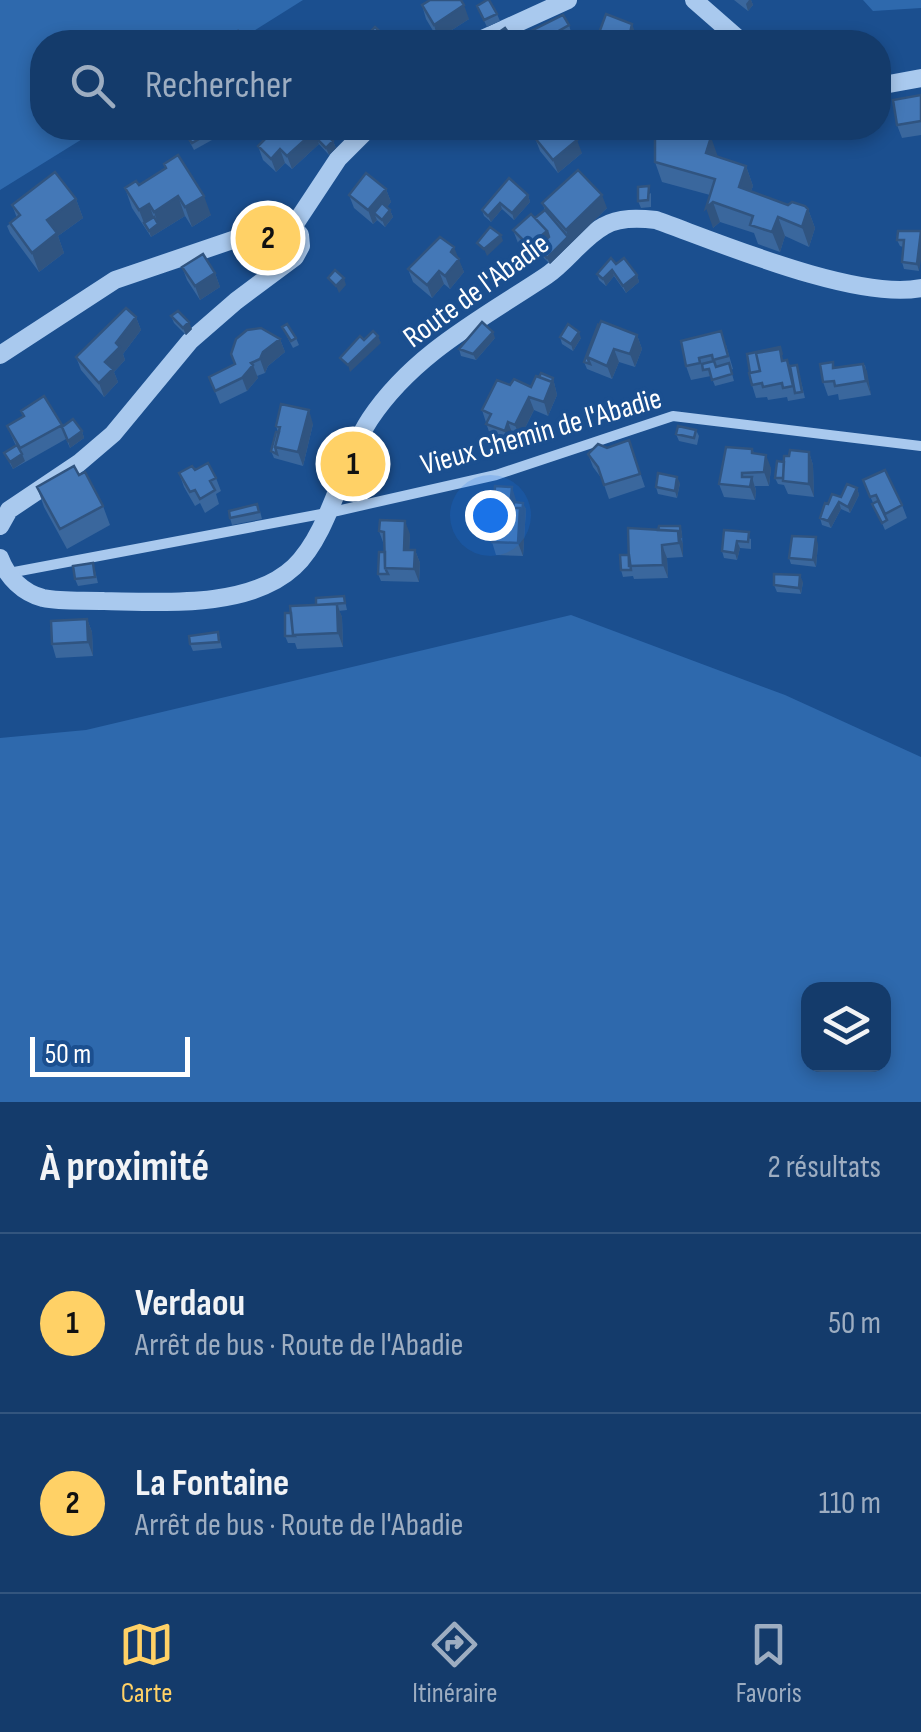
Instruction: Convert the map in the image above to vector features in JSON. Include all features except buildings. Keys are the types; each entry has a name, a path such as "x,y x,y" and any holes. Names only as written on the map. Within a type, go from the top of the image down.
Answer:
{"street":[{"path":"502,30 568,0"},
{"path":"694,0 728,30"},
{"path":"891,84 921,78"},
{"path":"294,227 338,159 357,140"},
{"name":"Route de l'Abadie","path":"2,569 31,593 44,598 160,602 224,597 277,579 292,569 315,540 358,438 396,386 460,330 549,274 603,226 621,220 656,220 861,287 898,291 921,288"},
{"path":"0,355 115,280 278,225 294,227 300,235 301,246 295,257 190,341 113,434 79,463 9,510 0,526"},
{"name":"Vieux Chemin de l'Abadie","path":"2,569 326,514 496,475 673,416 921,446"}],"shaded area":[{"path":"0,0 303,0 255,30 30,30 30,140 81,140 0,190"},
{"path":"863,0 921,0 921,8 873,11"},
{"path":"571,615 785,695 921,757 921,1102 0,1102 0,738 86,730"}],"place":[{"name":"La Fontaine","path":"268,238"},
{"name":"Verdaou","path":"353,464"}]}
